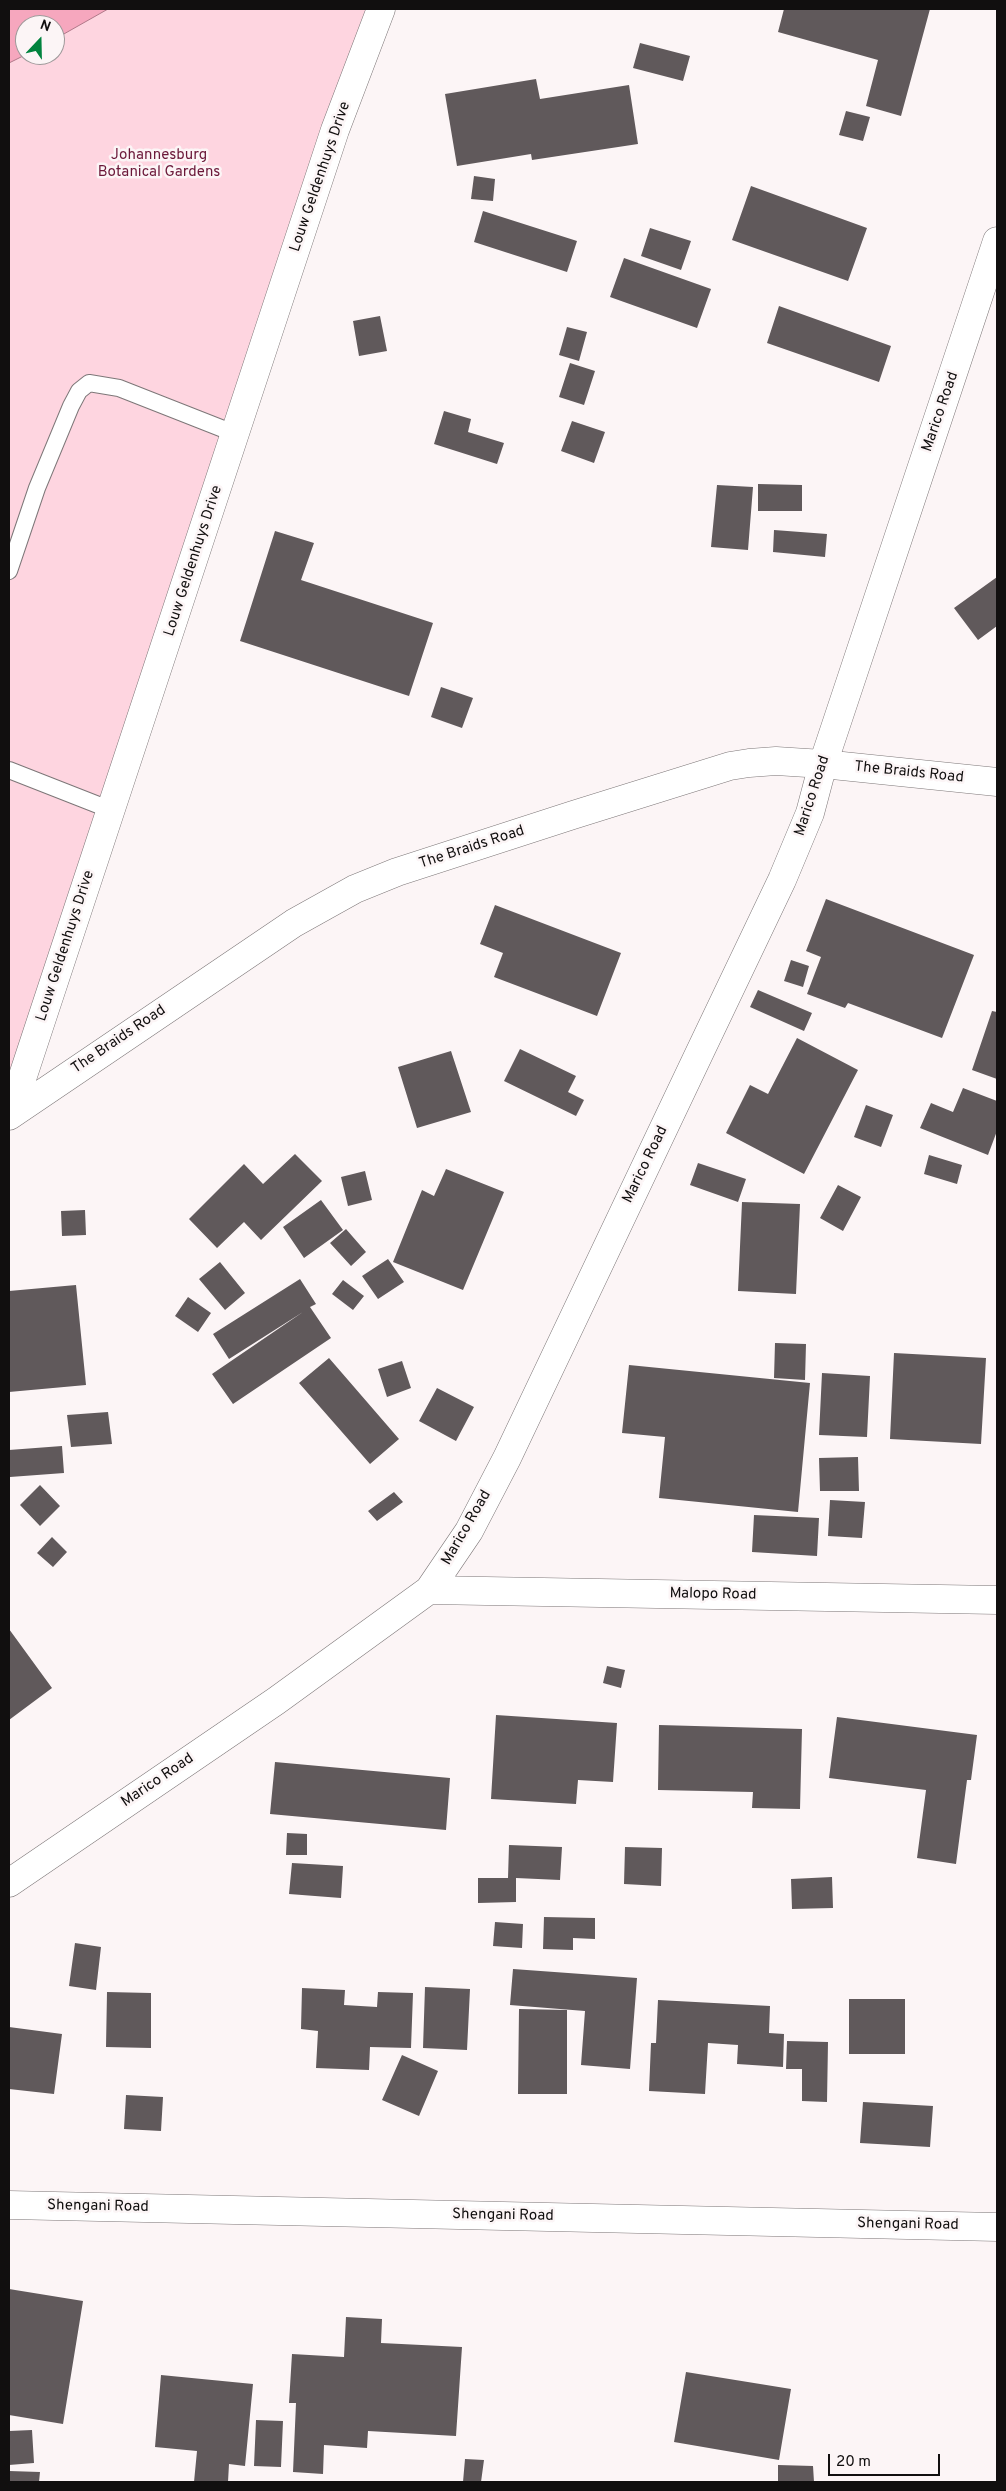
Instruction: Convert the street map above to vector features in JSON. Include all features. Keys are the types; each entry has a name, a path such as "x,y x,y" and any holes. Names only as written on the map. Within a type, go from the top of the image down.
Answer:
{"street":[{"name":"Louw Geldenhuys Drive","path":"9,1116 335,130 381,9"},
{"name":"Marico Road","path":"9,1883 276,1701 429,1590 469,1531 507,1458 686,1083 782,880 810,813 823,764 997,241"},
{"name":"The Braids Road","path":"9,1116 294,923 355,889 486,843 730,766 776,761 997,782"},
{"name":"Malopo Road","path":"429,1590 997,1600"},
{"name":"Shengani Road","path":"9,2205 997,2227"}],"lane":[{"path":"9,571 37,488 71,406 79,391 88,383 119,388 236,434"},
{"path":"9,770 111,810"}],"green space":[{"name":"Johannesburg Botanical Gardens","path":"9,9 366,9 9,1108"}],"shaded area":[{"path":"9,9 108,9 65,33 65,15 15,15 15,60 9,63"}],"building":[{"path":"784,9 930,9 901,116 866,106 878,60 778,32"},
{"path":"640,43 690,56 683,81 633,68"},
{"path":"536,79 540,99 629,85 638,144 532,160 531,154 457,166 445,94"},
{"path":"846,111 870,117 863,141 839,135"},
{"path":"474,176 495,179 493,201 471,199"},
{"path":"751,186 867,228 848,281 732,240"},
{"path":"483,211 577,241 567,272 474,242"},
{"path":"650,228 691,241 681,270 641,256"},
{"path":"624,258 711,289 697,328 610,297"},
{"path":"779,306 891,346 879,382 767,343"},
{"path":"380,316 387,351 359,356 353,321"},
{"path":"567,327 587,332 579,361 559,355"},
{"path":"570,363 595,371 584,405 559,397"},
{"path":"444,411 471,419 468,432 504,443 497,464 434,444"},
{"path":"572,421 605,432 594,463 561,451"},
{"path":"758,484 802,485 802,511 758,511"},
{"path":"717,485 753,487 748,550 711,547"},
{"path":"774,530 827,534 825,557 773,552"},
{"path":"275,531 314,543 301,580 433,623 409,696 240,641"},
{"path":"997,577 997,626 978,640 954,608"},
{"path":"441,687 473,698 462,728 431,717"},
{"path":"826,899 974,955 942,1038 848,1003 845,1008 807,994 821,957 806,951"},
{"path":"495,905 621,953 597,1016 494,977 503,953 480,944"},
{"path":"791,960 809,966 803,987 784,981"},
{"path":"758,990 812,1013 804,1031 750,1007"},
{"path":"992,1011 997,1012 997,1079 972,1070"},
{"path":"797,1038 858,1070 804,1174 726,1133 750,1085 768,1094"},
{"path":"520,1049 576,1076 568,1092 584,1100 576,1116 504,1081"},
{"path":"451,1051 471,1112 417,1128 398,1067"},
{"path":"963,1088 997,1101 997,1131 988,1155 920,1128 931,1103 953,1112"},
{"path":"866,1105 893,1115 881,1147 854,1137"},
{"path":"295,1154 322,1181 261,1240 244,1222 217,1248 189,1219 244,1164 263,1184"},
{"path":"929,1155 962,1165 957,1184 924,1174"},
{"path":"698,1163 746,1179 738,1202 690,1185"},
{"path":"446,1169 504,1192 463,1290 393,1262 422,1190 434,1196"},
{"path":"365,1171 372,1200 348,1206 341,1177"},
{"path":"838,1185 861,1197 843,1231 820,1218"},
{"path":"321,1200 343,1230 304,1258 283,1227"},
{"path":"742,1202 800,1204 796,1294 738,1291"},
{"path":"85,1210 86,1235 62,1236 61,1211"},
{"path":"346,1229 366,1252 351,1266 330,1243"},
{"path":"388,1259 404,1282 378,1299 362,1276"},
{"path":"220,1262 245,1293 225,1310 199,1279"},
{"path":"300,1279 316,1304 310,1307 331,1338 233,1404 212,1374 303,1312 229,1359 213,1334"},
{"path":"343,1280 364,1296 353,1310 332,1294"},
{"path":"76,1285 86,1385 9,1392 9,1291"},
{"path":"188,1297 211,1313 198,1332 175,1316"},
{"path":"775,1343 806,1344 805,1380 774,1378"},
{"path":"894,1353 986,1358 981,1444 890,1439"},
{"path":"329,1358 399,1439 370,1464 299,1383"},
{"path":"402,1361 411,1388 387,1397 378,1369"},
{"path":"629,1365 810,1383 798,1512 659,1498 665,1437 622,1433"},
{"path":"822,1373 870,1376 867,1437 819,1435"},
{"path":"437,1388 474,1407 456,1441 419,1421"},
{"path":"108,1412 112,1444 71,1447 67,1415"},
{"path":"62,1446 64,1473 10,1477 9,1450"},
{"path":"858,1457 859,1491 820,1491 819,1458"},
{"path":"40,1485 60,1506 40,1526 20,1505"},
{"path":"394,1492 403,1502 377,1521 368,1511"},
{"path":"830,1500 865,1502 862,1538 828,1536"},
{"path":"754,1515 819,1518 817,1556 752,1552"},
{"path":"52,1537 67,1552 53,1567 37,1553"},
{"path":"9,1629 52,1688 9,1720"},
{"path":"607,1666 625,1670 621,1688 603,1683"},
{"path":"496,1715 617,1723 613,1782 578,1780 576,1804 491,1799"},
{"path":"837,1717 977,1735 971,1780 967,1780 956,1864 917,1858 926,1790 829,1778"},
{"path":"659,1725 802,1729 800,1809 752,1808 753,1792 658,1790"},
{"path":"275,1762 450,1778 446,1830 270,1814"},
{"path":"287,1833 307,1834 307,1855 286,1855"},
{"path":"509,1845 562,1847 560,1880 516,1878 516,1902 478,1903 478,1878 508,1878"},
{"path":"625,1847 662,1848 661,1886 624,1884"},
{"path":"292,1863 343,1866 341,1898 289,1894"},
{"path":"832,1877 833,1908 792,1909 791,1879"},
{"path":"544,1917 595,1918 595,1939 573,1938 573,1950 543,1949"},
{"path":"495,1922 523,1924 522,1948 493,1946"},
{"path":"75,1943 101,1947 96,1990 69,1986"},
{"path":"513,1969 637,1978 630,2069 581,2065 585,2011 510,2005"},
{"path":"425,1987 470,1989 467,2050 423,2048"},
{"path":"302,1988 345,1990 344,2005 377,2007 378,1992 413,1993 411,2048 370,2047 369,2070 316,2068 318,2031 301,2029"},
{"path":"107,1992 151,1993 151,2048 106,2047"},
{"path":"849,1999 905,1999 905,2054 849,2054"},
{"path":"658,2000 770,2006 769,2033 784,2034 783,2067 737,2064 738,2045 708,2043 705,2094 649,2091 651,2043 656,2043"},
{"path":"519,2009 567,2010 567,2094 518,2094"},
{"path":"9,2027 62,2034 54,2094 9,2089"},
{"path":"787,2041 828,2042 827,2102 802,2101 802,2069 786,2069"},
{"path":"402,2055 438,2071 419,2116 382,2100"},
{"path":"126,2095 163,2097 161,2131 124,2129"},
{"path":"863,2102 933,2106 930,2147 860,2143"},
{"path":"9,2289 83,2301 63,2424 9,2415"},
{"path":"346,2317 382,2319 381,2343 462,2347 456,2436 368,2431 367,2448 324,2445 323,2474 293,2472 296,2403 289,2403 292,2354 344,2357"},
{"path":"686,2372 791,2389 779,2460 674,2442"},
{"path":"161,2375 253,2384 245,2466 229,2464 228,2482 194,2482 197,2451 155,2447"},
{"path":"256,2420 283,2421 281,2467 254,2466"},
{"path":"32,2430 34,2463 9,2465 9,2431"},
{"path":"465,2459 484,2460 481,2482 463,2482"},
{"path":"778,2465 813,2466 814,2482 778,2482"},
{"path":"9,2471 40,2472 39,2482 9,2482"}]}
